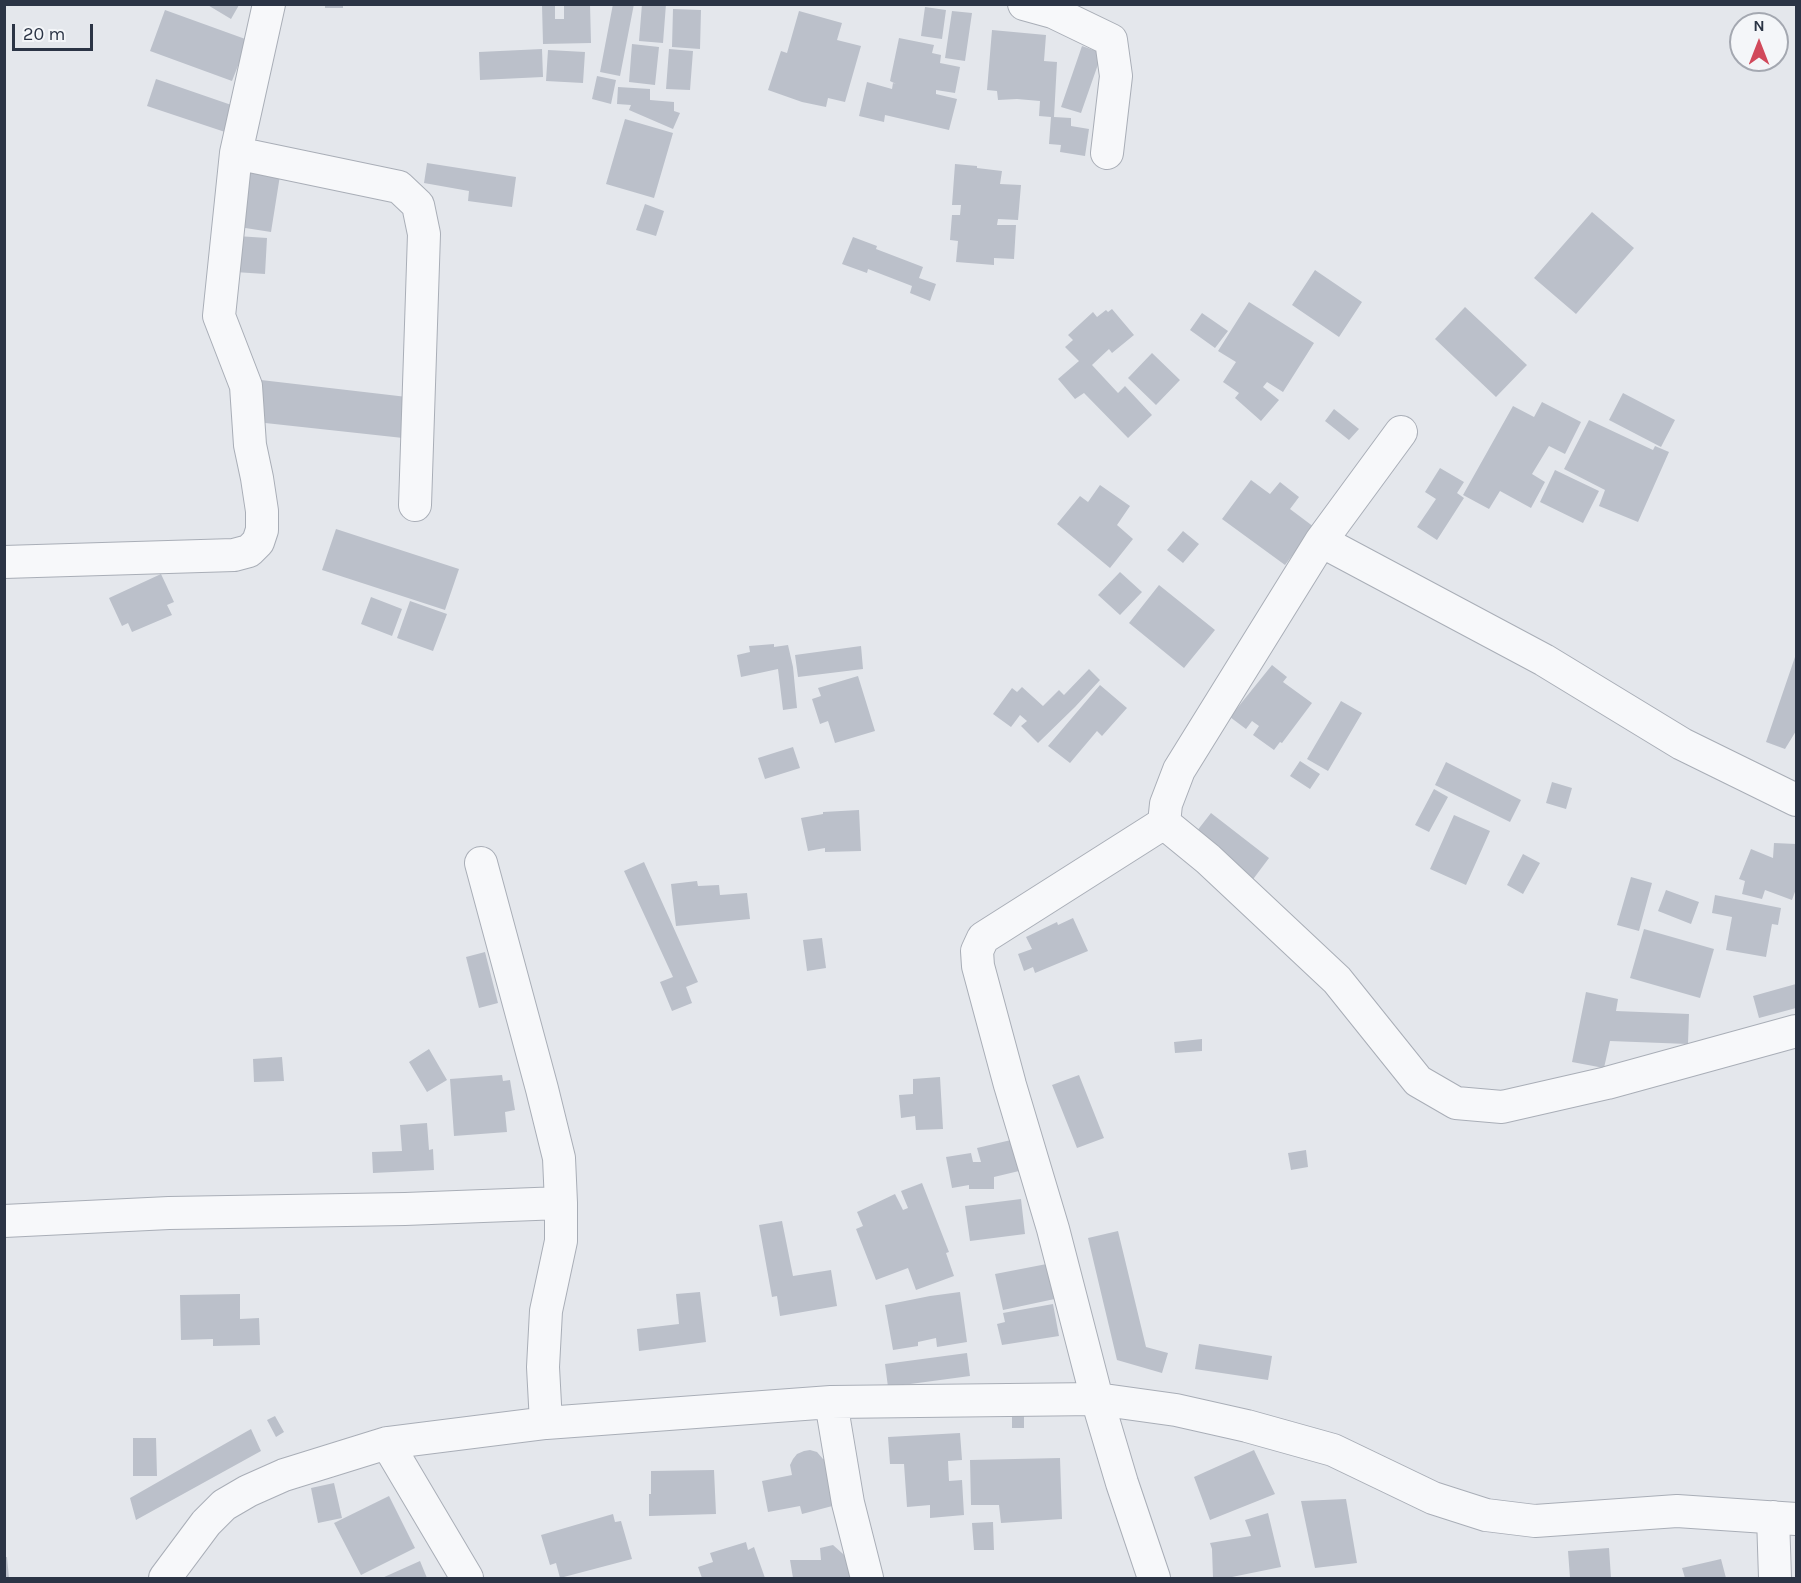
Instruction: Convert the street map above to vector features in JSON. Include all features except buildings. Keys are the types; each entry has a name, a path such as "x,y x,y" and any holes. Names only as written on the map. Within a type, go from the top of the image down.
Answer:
{"street":[{"path":"4,562 234,555 249,551 258,542 262,511 250,445 246,386 219,316 236,153 269,4"},
{"path":"1024,4 1053,12 1111,40 1116,76 1107,153"},
{"path":"236,153 399,187 418,205 424,234 416,505"},
{"path":"1164,823 1166,804 1179,770 1321,541 1401,432"},
{"path":"1321,541 1544,660 1682,744 1797,800"},
{"path":"1164,823 1208,859 1337,980 1419,1081 1456,1103 1502,1107 1607,1083 1797,1031"},
{"path":"1154,1578 1097,1399 1053,1229 986,996 978,966 977,951 983,938 1164,823"},
{"path":"481,862 559,1158 561,1241 546,1311 543,1367 546,1423"},
{"path":"4,1221 169,1213 405,1209 561,1203"},
{"path":"165,1578 206,1523 224,1505 284,1475 387,1443 546,1423 831,1402 1097,1399 1176,1410 1333,1450 1433,1498 1486,1515 1535,1521 1677,1511 1785,1518 1775,1578"},
{"path":"831,1402 848,1503 867,1578"},
{"path":"387,1443 467,1578"}]}
